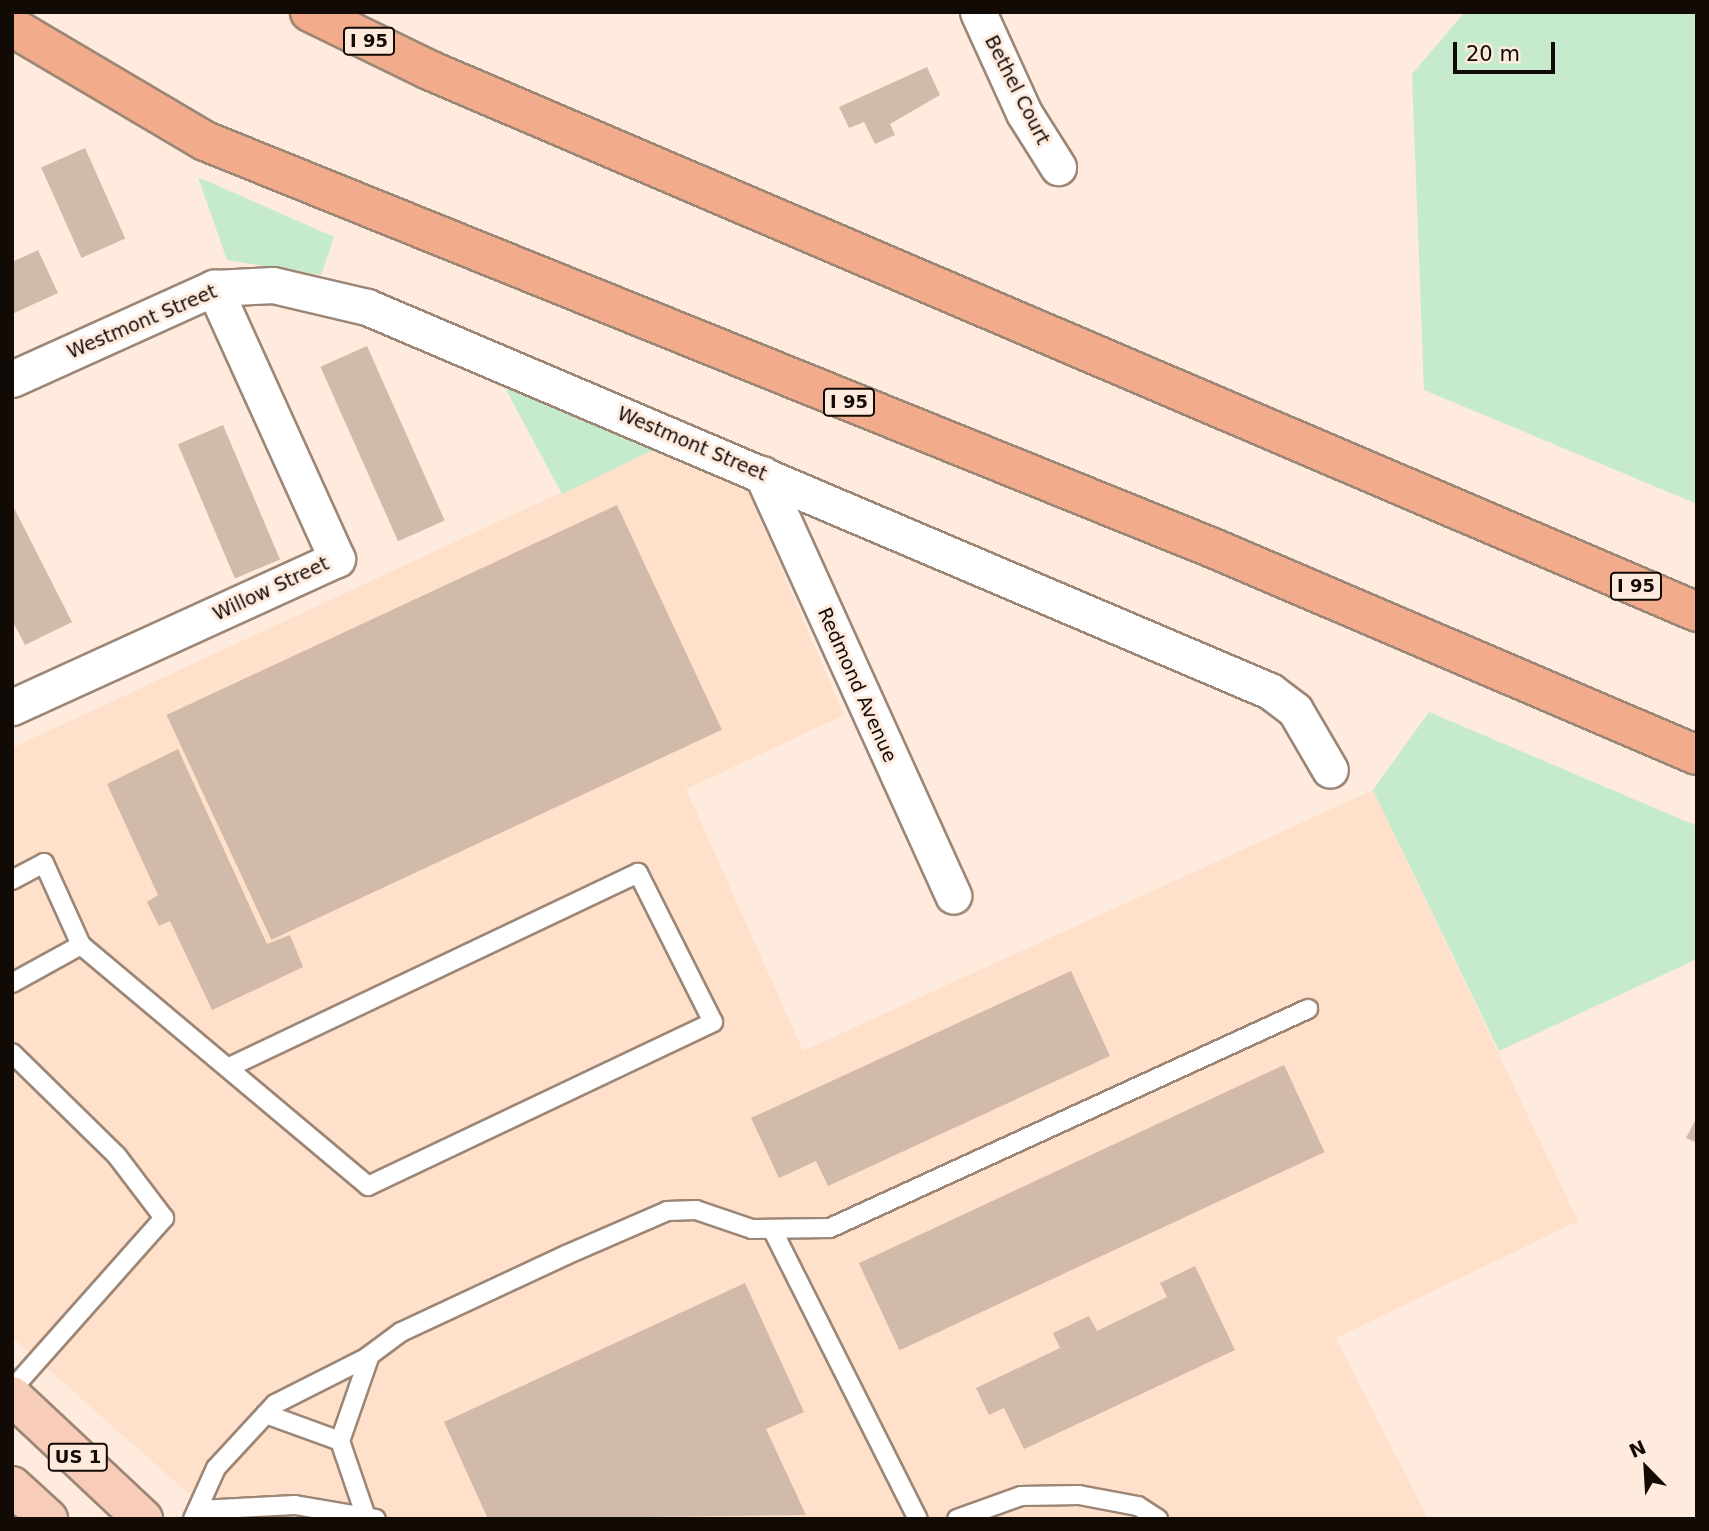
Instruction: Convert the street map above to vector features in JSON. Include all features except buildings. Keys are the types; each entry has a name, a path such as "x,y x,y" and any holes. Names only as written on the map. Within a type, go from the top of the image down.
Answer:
{"highway":[{"name":"I 95","path":"310,12 454,81 1697,612"},
{"name":"I 95","path":"12,27 205,141 1226,554 1697,755"}],"main road":[{"name":"US 1","path":"12,1396 143,1519"},
{"path":"12,1486 48,1519"}],"street":[{"name":"Bethel Court","path":"978,12 1024,113 1058,167"},
{"name":"Westmont Street","path":"12,379 214,288 273,285 367,307 1270,691 1295,710 1330,770"},
{"name":"Willow Street","path":"12,707 337,559 214,288"},
{"name":"Redmond Avenue","path":"762,474 953,896"}],"lane":[{"path":"12,880 44,863 81,945 230,1067 368,1186 713,1022 638,873 230,1067"},
{"path":"12,984 81,945"},
{"path":"370,1516 295,1505 196,1514 216,1468 275,1404 370,1355 431,1317 667,1211 696,1210 773,1231 830,1228 1308,1009"},
{"path":"12,1053 117,1156 164,1219 12,1389"},
{"path":"773,1231 918,1519"},
{"path":"370,1355 340,1441 370,1516"},
{"path":"266,1414 340,1441"},
{"path":"957,1519 1021,1496 1079,1495 1138,1506 1158,1519"}],"shaded area":[{"path":"657,448 744,482 844,715 686,789 803,1051 1373,790 1578,1221 1336,1338 1428,1519 217,1519 12,1337 12,748"}],"green space":[{"path":"1465,12 1697,12 1697,504 1424,390 1412,74"},
{"path":"198,177 334,237 321,275 227,260"},
{"path":"497,373 657,448 562,494"},
{"path":"1429,712 1697,826 1697,959 1499,1051 1373,790"}]}
